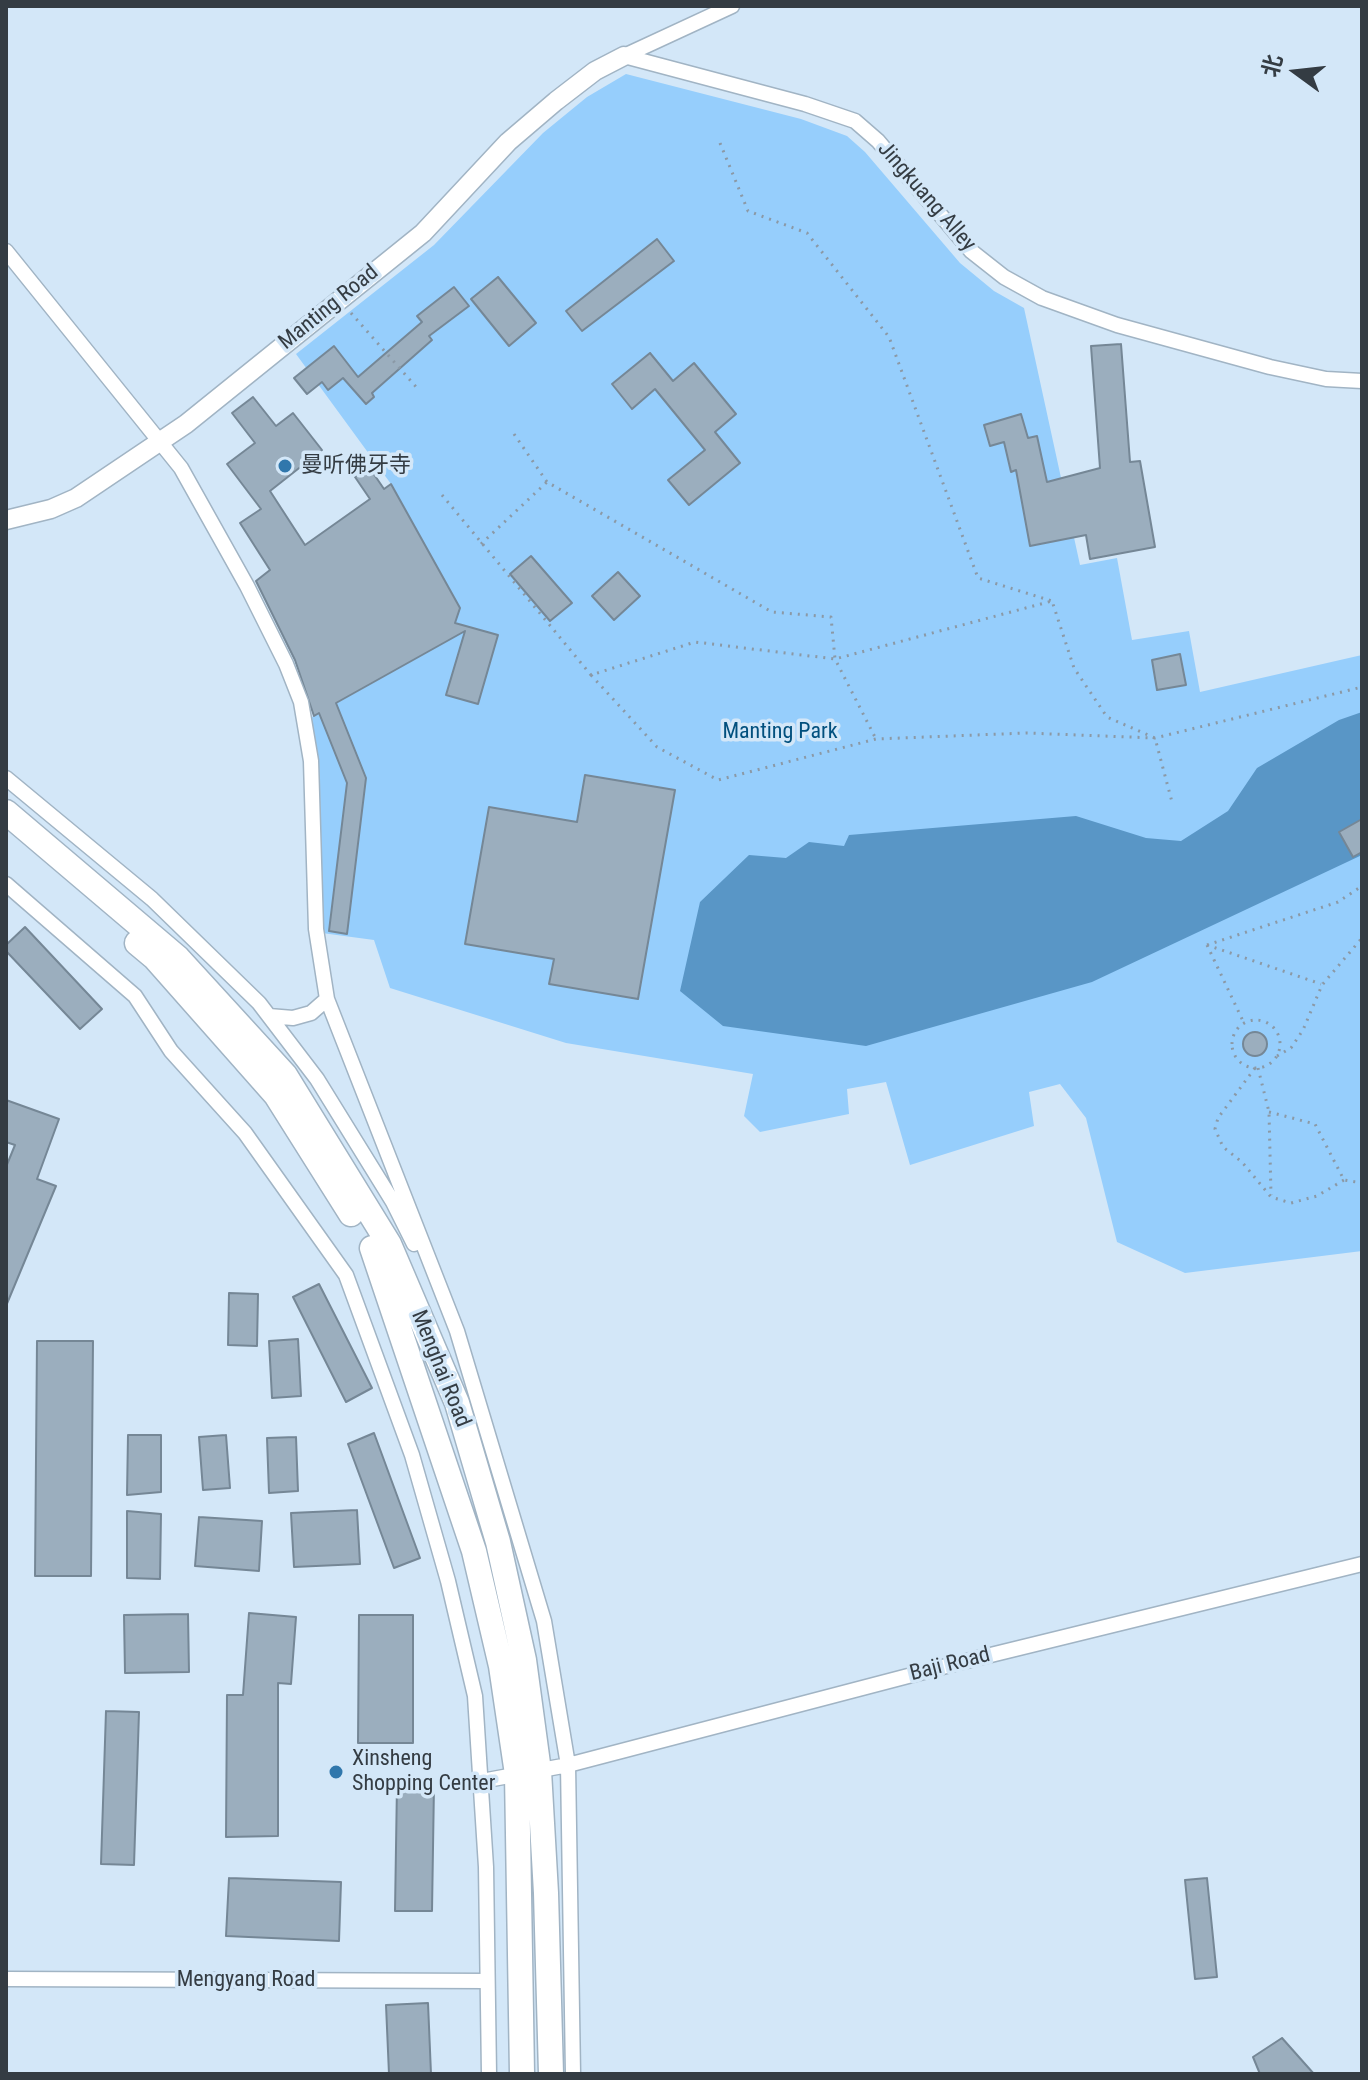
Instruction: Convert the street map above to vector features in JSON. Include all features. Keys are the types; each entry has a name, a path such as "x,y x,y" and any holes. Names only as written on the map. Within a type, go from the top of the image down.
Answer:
{"highway":[{"name":"Menghai Road","path":"6,812 178,958 285,1075 389,1244 457,1403 498,1542 524,1660 528,1772 522,2074"},
{"name":"Menghai Road","path":"6,833 155,958 276,1095 377,1256 474,1551 528,1772 546,1893 551,2074"}],"street":[{"path":"624,56 732,6"},
{"name":"Manting Road","path":"6,520 51,509 76,498 162,441 423,233 532,121 586,77 624,56"},
{"name":"Jingkuang Alley","path":"624,56 805,104 855,121 878,141 971,251 1004,277 1042,298 1117,325 1257,364 1326,379 1362,381"},
{"path":"6,251 162,441 194,490 247,586 286,664 301,702 311,761 316,929 327,999 457,1331 544,1621 568,1765 573,2074"},
{"path":"6,778 152,899 269,1016 317,1079 393,1202 457,1331"},
{"path":"6,884 135,996 171,1051 245,1133 346,1275 412,1455 448,1581 475,1696 482,1781 489,2074"},
{"path":"269,1016 293,1018 311,1013 327,999"},
{"path":"430,1340 457,1331"},
{"name":"Baji Road","path":"482,1781 568,1765 954,1664 1362,1564"},
{"name":"Mengyang Road","path":"6,1979 487,1981"}],"path":[{"path":"720,143 748,211 807,233 889,337 978,578 1052,601"},
{"path":"340,300 417,388"},
{"path":"514,434 547,482 772,612 831,617 835,659 876,739"},
{"path":"481,544 547,482"},
{"path":"442,495 591,675 657,747 718,780 876,739 1026,733 1155,738 1362,687"},
{"path":"591,675 695,642 835,659 1052,601"},
{"path":"1052,601 1074,668 1107,717 1155,738"},
{"path":"1155,738 1172,802"},
{"path":"1207,945 1338,902 1362,886"},
{"path":"1362,938 1322,985 1303,1030 1291,1048 1256,1068 1218,1118 1215,1129 1223,1147 1242,1162 1271,1197 1291,1203 1317,1196 1344,1180 1362,1183"},
{"path":"1207,945 1322,985"},
{"path":"1207,945 1244,1023"},
{"path":"1271,1197 1269,1112 1256,1068 1238,1060 1232,1047 1234,1032 1244,1023 1260,1020 1273,1028 1279,1041 1277,1056"},
{"path":"1269,1112 1315,1124 1344,1180"}],"green space":[{"name":"Manting Park","path":"626,74 801,119 847,136 865,152 960,263 994,291 1024,308 1080,565 1117,558 1132,640 1189,631 1200,692 1362,655 1362,1251 1185,1273 1117,1242 1086,1118 1060,1084 1029,1092 1034,1126 910,1165 886,1082 847,1089 849,1114 760,1132 744,1116 753,1074 566,1043 390,988 374,940 322,933 312,717 449,640 460,608 391,484 296,354 434,245 543,133 587,97"}],"shaded area":[{"path":"1362,712 1362,855 1092,982 866,1046 723,1026 680,991 700,902 749,855 786,858 809,842 844,846 849,835 1076,816 1146,838 1181,841 1228,811 1257,768 1339,720"}],"building":[{"path":"657,239 674,261 582,331 566,311"},
{"path":"498,277 536,323 509,346 471,299"},
{"path":"454,287 469,306 429,336 432,340 372,393 374,397 366,404 343,378 328,390 322,382 307,394 294,378 334,346 358,377 422,322 417,316"},
{"path":"1121,344 1130,462 1140,461 1155,547 1090,559 1086,535 1030,546 1016,470 1011,472 1004,442 990,446 984,425 1021,414 1028,438 1037,436 1047,482 1100,468 1091,346"},
{"path":"650,353 673,381 694,363 736,414 715,432 740,463 689,505 668,480 705,450 655,389 632,409 612,384"},
{"path":"253,397 276,426 293,413 322,450 270,491 305,545 370,499 355,477 369,467 384,489 391,484 460,608 455,623 498,635 478,704 446,695 465,631 336,703 366,778 347,934 329,931 347,783 319,713 314,716 295,660 256,581 270,570 240,523 261,509 227,464 255,443 232,413"},
{"path":"531,556 572,603 550,621 510,574"},
{"path":"618,572 640,596 614,620 592,596"},
{"path":"1180,654 1186,685 1157,690 1152,660"},
{"path":"585,775 675,790 638,999 549,984 554,959 465,944 489,807 577,822"},
{"path":"1362,819 1362,852 1353,857 1339,832"},
{"path":"25,927 102,1009 80,1029 6,951 6,945"},
{"path":"1255,1032 1263,1036 1267,1044 1263,1052 1255,1056 1247,1052 1243,1044 1247,1036"},
{"path":"6,1100 59,1119 37,1179 56,1186 6,1306 6,1167 15,1145 6,1142"},
{"path":"319,1284 372,1388 346,1402 293,1297"},
{"path":"229,1293 258,1294 257,1346 228,1345"},
{"path":"298,1339 301,1396 272,1398 269,1341"},
{"path":"37,1341 93,1341 91,1576 35,1576"},
{"path":"374,1433 420,1558 394,1568 348,1444"},
{"path":"128,1435 161,1435 161,1492 127,1495"},
{"path":"226,1435 230,1488 203,1490 199,1437"},
{"path":"296,1437 298,1491 269,1493 267,1438"},
{"path":"357,1510 360,1564 294,1567 291,1513"},
{"path":"127,1511 161,1514 160,1579 127,1578"},
{"path":"199,1517 262,1521 259,1571 195,1566"},
{"path":"249,1613 296,1617 291,1684 278,1683 278,1836 226,1837 227,1695 243,1695"},
{"path":"188,1614 189,1672 125,1673 124,1615"},
{"path":"359,1615 413,1615 413,1743 358,1743"},
{"path":"106,1711 139,1712 134,1865 101,1864"},
{"path":"397,1784 434,1785 432,1911 395,1911"},
{"path":"229,1878 341,1882 339,1941 226,1936"},
{"path":"1207,1878 1217,1977 1195,1979 1185,1880"},
{"path":"428,2003 431,2074 389,2074 386,2005"},
{"path":"1282,2038 1314,2074 1260,2074 1253,2057"}],"place":[{"name":"曼听佛牙寺","path":"285,466"},
{"name":"Xinsheng Shopping Center","path":"336,1772"}]}
